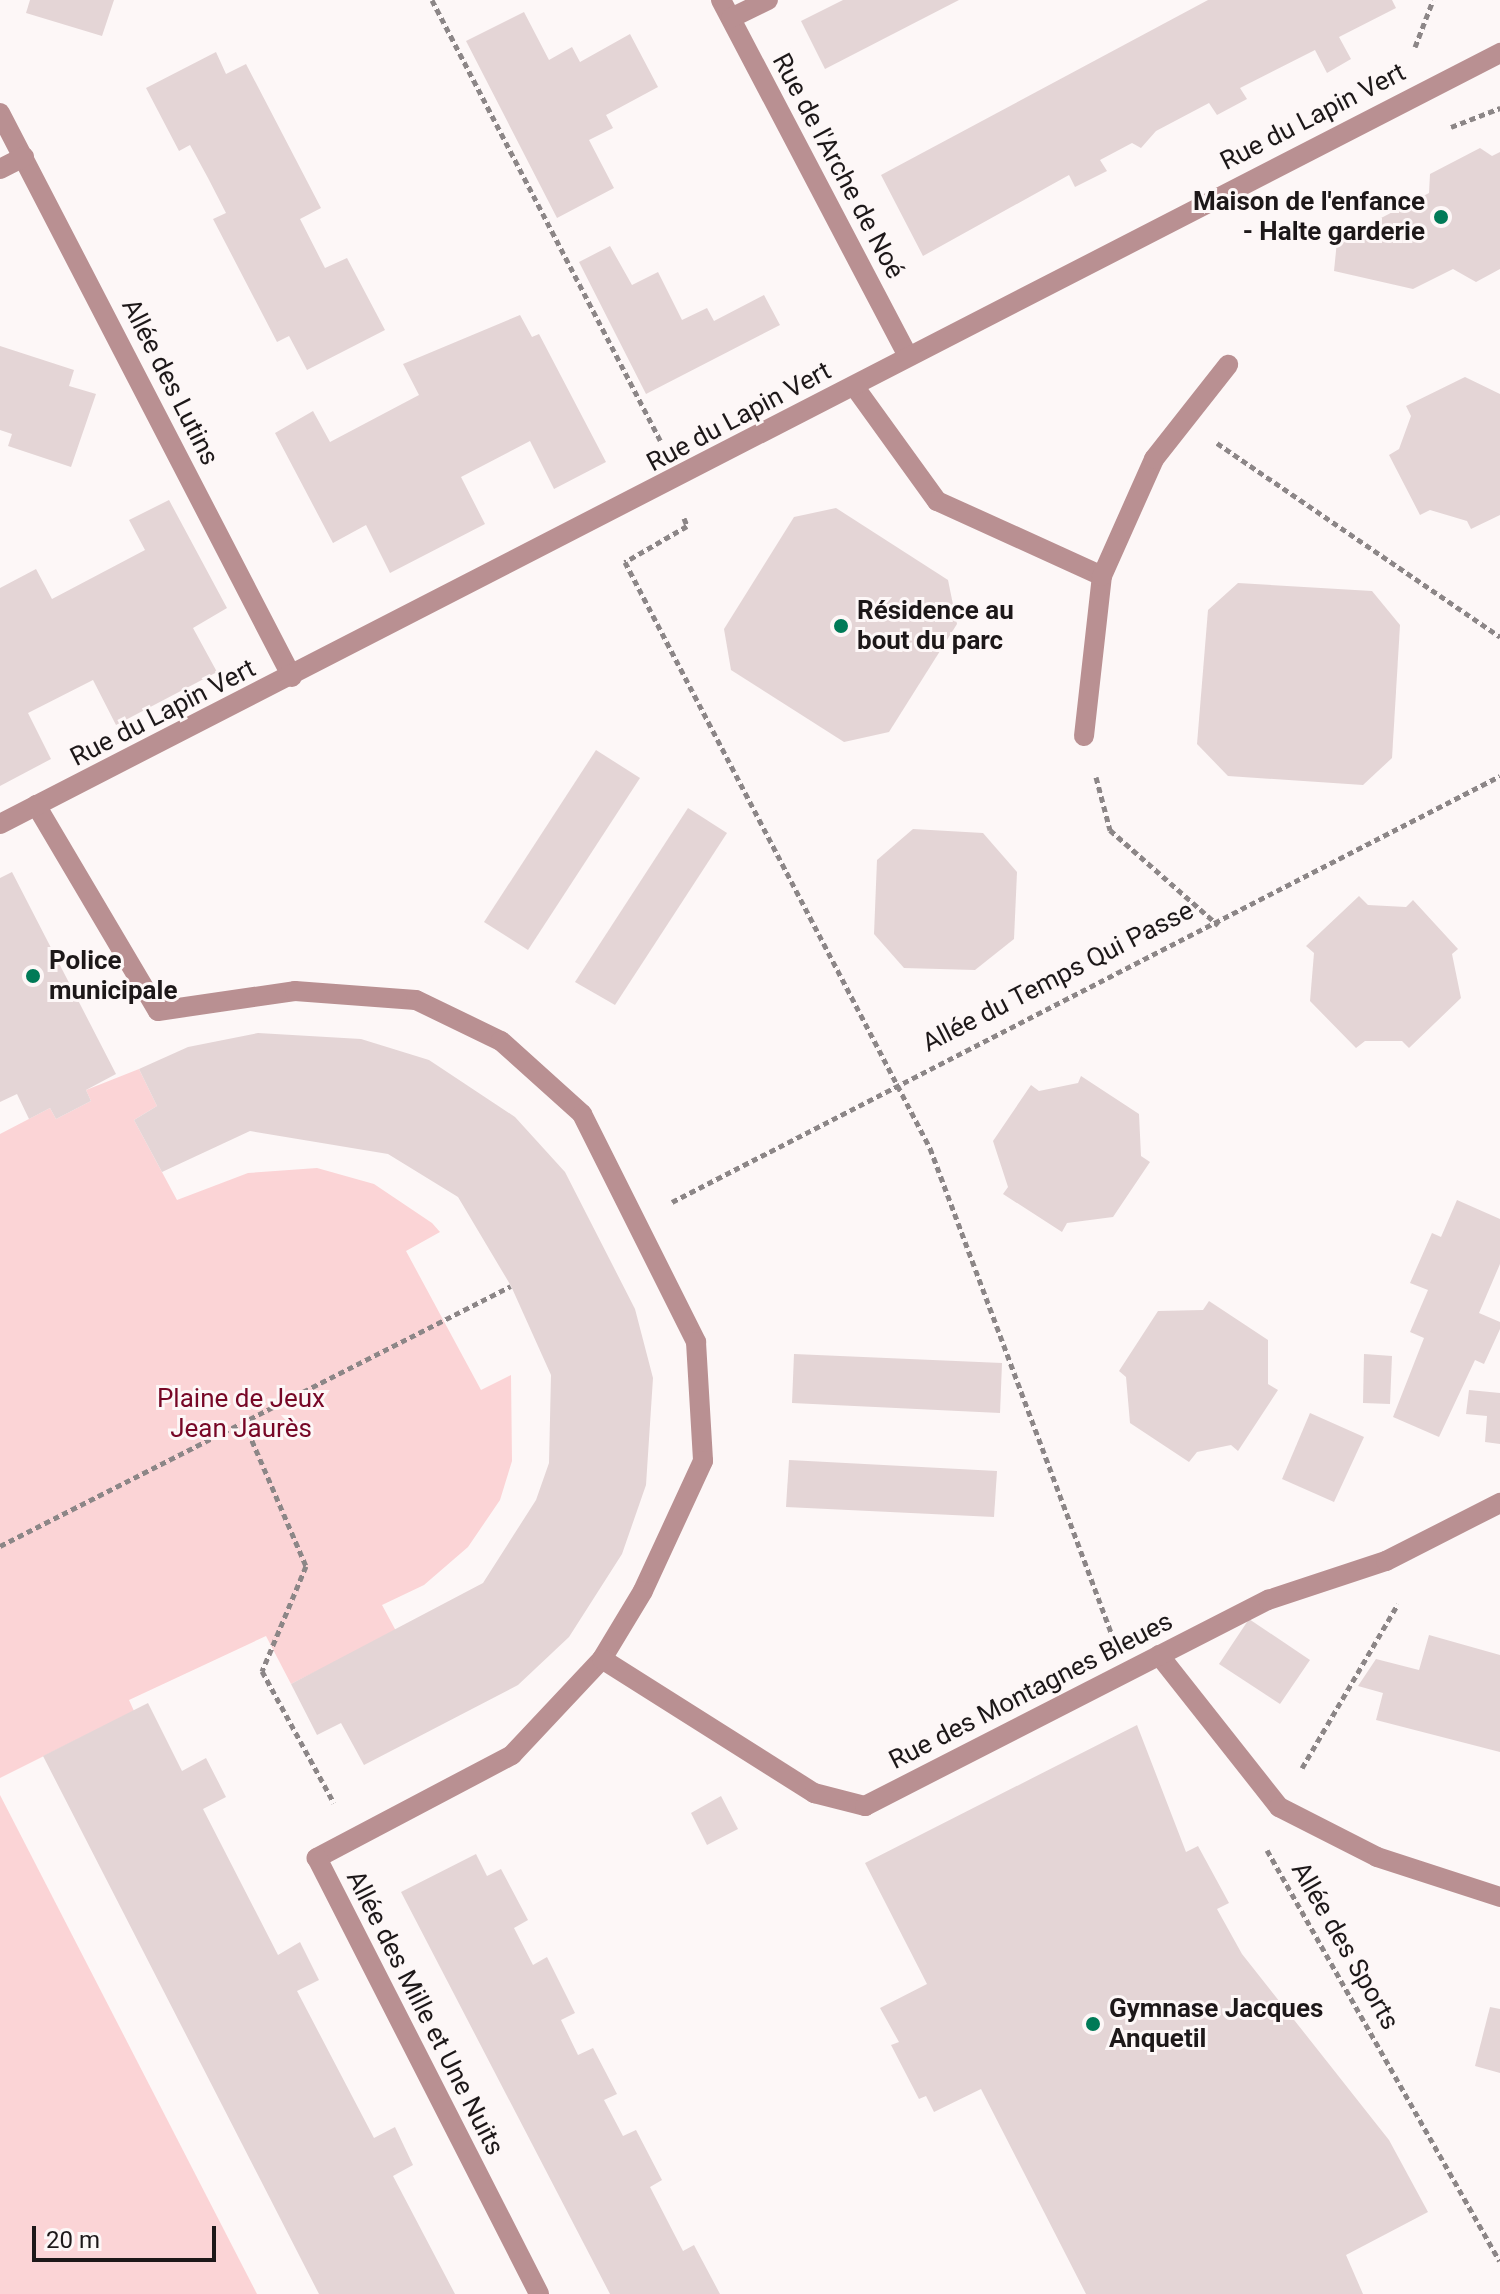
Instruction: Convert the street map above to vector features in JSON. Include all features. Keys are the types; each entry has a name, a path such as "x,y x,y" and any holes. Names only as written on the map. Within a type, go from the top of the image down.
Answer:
{"street":[{"path":"726,9 768,0"},
{"name":"Rue de l'Arche de Noé","path":"726,9 908,356"},
{"name":"Rue du Lapin Vert","path":"0,824 669,484 908,356 1500,53"},
{"name":"Allée des Lutins","path":"0,113 292,677"},
{"path":"0,169 24,157"},
{"path":"1084,736 1102,576 1182,416 1228,365"},
{"path":"854,386 937,501 1102,576"},
{"name":"Allée des Mille et Une Nuits","path":"36,805 158,1011 295,991 416,1000 501,1041 582,1114 696,1342 703,1461 643,1591 602,1659 512,1755 317,1858 539,2294"},
{"name":"Rue des Montagnes Bleues","path":"602,1659 814,1793 865,1806 1268,1600 1386,1561 1500,1503"},
{"path":"1159,1655 1279,1807 1377,1857 1500,1897"}],"path":[{"path":"432,0 659,435 669,484 687,526 625,562 930,1148 1125,1672"},
{"path":"1182,416 1284,494 1500,637"},
{"path":"1084,736 1110,830 1218,925"},
{"name":"Allée du Temps Qui Passe","path":"637,1220 1218,925 1500,776"},
{"path":"0,1546 511,1286"},
{"path":"244,1422 306,1566 262,1671 354,1839"},
{"path":"1266,1847 1279,1807 1400,1601 1403,1587 1386,1561"},
{"name":"Allée des Sports","path":"1256,1835 1266,1847 1500,2261"}],"green space":[{"name":"Plaine de Jeux Jean Jaurès","path":"139,1069 157,1106 134,1120 177,1200 248,1173 317,1168 374,1184 432,1223 440,1232 406,1251 481,1390 511,1375 512,1461 500,1500 468,1547 424,1585 382,1605 396,1631 291,1684 266,1636 129,1700 134,1711 0,1778 0,1134 50,1108 56,1119 91,1101 86,1090"},
{"path":"0,1795 257,2294 0,2294"}],"building":[{"path":"30,0 114,0 102,36 26,13"},
{"path":"843,0 959,0 825,69 801,21"},
{"path":"1208,0 1392,0 1396,8 1339,37 1351,59 1327,73 1315,50 1240,88 1247,99 1217,115 1209,103 1156,131 1141,148 1132,143 1100,160 1107,171 1075,187 1069,175 923,256 881,175"},
{"path":"524,12 549,60 572,47 580,62 630,34 658,87 606,115 613,128 589,140 614,188 557,218 466,41"},
{"path":"216,52 226,74 246,64 321,208 300,219 325,268 347,258 385,330 307,370 289,336 277,342 213,219 226,213 208,178 190,145 179,151 146,88"},
{"name":"Maison de l'enfance - Halte garderie","path":"1480,148 1492,156 1500,152 1500,269 1476,282 1453,269 1413,289 1334,271 1337,241 1429,193 1430,174"},
{"path":"610,246 632,285 658,272 682,320 707,308 714,321 764,295 780,325 646,394 579,262"},
{"path":"520,315 532,337 539,334 606,462 554,489 530,441 461,477 485,524 390,573 366,525 333,543 275,433 313,411 330,442 419,395 403,364"},
{"path":"0,346 74,370 69,386 96,394 71,467 8,446 12,434 0,430"},
{"path":"1465,377 1500,394 1500,515 1471,529 1467,521 1430,510 1420,515 1389,455 1399,449 1411,416 1406,406"},
{"path":"169,500 227,608 193,628 217,672 116,725 93,680 28,713 51,759 0,786 0,588 36,569 52,599 145,550 129,520"},
{"name":"Résidence au bout du parc","path":"836,508 948,580 957,624 889,732 844,742 731,670 724,629 794,517"},
{"path":"1238,583 1372,591 1400,625 1392,758 1363,785 1228,776 1197,744 1208,610"},
{"path":"596,750 640,778 528,950 484,922"},
{"path":"688,808 727,833 615,1005 575,982"},
{"path":"913,829 983,833 1017,872 1014,939 975,970 904,968 874,934 877,860"},
{"name":"Police municipale","path":"12,872 116,1074 86,1090 91,1101 56,1119 50,1108 29,1119 17,1094 0,1102 0,878"},
{"path":"1359,896 1368,905 1406,907 1413,900 1458,949 1452,954 1461,998 1409,1048 1402,1041 1365,1041 1356,1048 1310,1001 1314,953 1306,946"},
{"path":"258,1033 361,1039 429,1060 515,1117 565,1172 635,1309 653,1378 646,1485 622,1554 569,1637 518,1685 364,1765 341,1723 317,1735 291,1684 483,1583 536,1500 549,1463 551,1375 511,1286 458,1197 388,1154 250,1131 162,1172 134,1120 157,1106 139,1069 188,1047"},
{"path":"1081,1076 1139,1114 1141,1156 1150,1162 1113,1217 1067,1223 1062,1232 1003,1194 1008,1187 993,1141 1031,1085 1039,1091 1078,1083"},
{"path":"1457,1200 1500,1219 1500,1264 1479,1313 1500,1322 1500,1329 1484,1364 1475,1360 1439,1437 1393,1417 1424,1338 1410,1332 1428,1290 1410,1283 1432,1233 1441,1237"},
{"path":"1209,1301 1268,1340 1268,1384 1278,1390 1238,1451 1231,1445 1197,1452 1189,1462 1130,1423 1126,1377 1119,1371 1158,1311 1203,1310"},
{"path":"794,1354 1002,1363 1000,1413 792,1403"},
{"path":"1364,1354 1392,1356 1390,1404 1363,1403"},
{"path":"1469,1390 1500,1393 1500,1444 1485,1442 1487,1416 1466,1414"},
{"path":"1310,1413 1364,1437 1334,1502 1282,1479"},
{"path":"789,1460 997,1471 994,1517 786,1507"},
{"path":"1249,1619 1310,1660 1280,1704 1219,1664"},
{"path":"1429,1635 1500,1655 1500,1752 1376,1720 1383,1693 1358,1686 1376,1659 1419,1670"},
{"path":"148,1703 182,1771 206,1758 226,1797 203,1809 278,1955 300,1942 319,1980 297,1991 374,2138 395,2127 413,2165 393,2176 455,2294 319,2294 43,1756"},
{"name":"Gymnase Jacques Anquetil","path":"1137,1725 1186,1852 1198,1846 1229,1903 1217,1909 1242,1954 1389,2140 1428,2212 1346,2255 1363,2294 1086,2294 981,2089 934,2112 926,2096 919,2099 891,2045 899,2042 880,2008 927,1984 865,1863"},
{"path":"721,1796 738,1829 707,1845 691,1813"},
{"path":"476,1854 487,1876 501,1869 528,1920 514,1928 533,1965 547,1957 575,2013 561,2020 578,2055 593,2048 617,2094 604,2100 623,2136 636,2130 662,2180 650,2187 683,2251 694,2245 720,2294 610,2294 401,1892"},
{"path":"1490,2007 1500,2009 1500,2073 1475,2066"}],"place":[{"name":"Maison de l'enfance - Halte garderie","path":"1441,217"},
{"name":"Résidence au bout du parc","path":"841,626"},
{"name":"Police municipale","path":"33,976"},
{"name":"Gymnase Jacques Anquetil","path":"1093,2024"}]}
